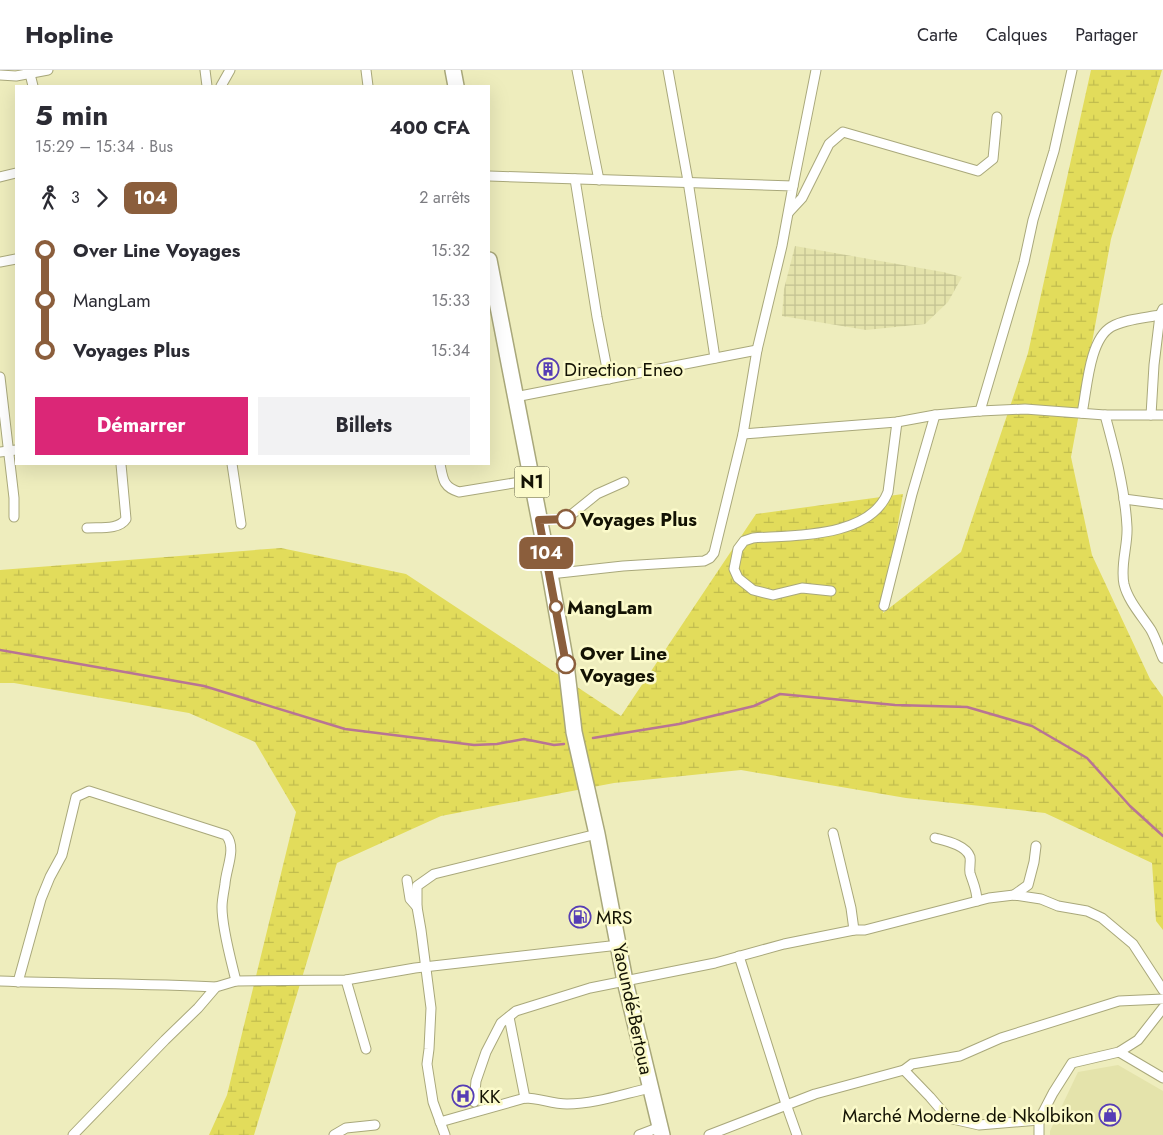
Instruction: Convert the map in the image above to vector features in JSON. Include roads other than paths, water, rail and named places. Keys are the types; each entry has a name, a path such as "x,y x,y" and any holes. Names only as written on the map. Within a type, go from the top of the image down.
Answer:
{"highway":[{"path":"452,70 456,85"},
{"name":"N1","path":"490,265 550,574"},
{"name":"Yaoundé-Bertoua","path":"550,574 572,705 574,732 597,834 625,981 661,1131"}],"street":[{"path":"0,75 16,76 48,70"},
{"path":"205,70 207,85"},
{"path":"222,85 230,70"},
{"path":"366,70 368,85"},
{"path":"578,70 599,180"},
{"path":"668,70 688,182 715,358"},
{"path":"550,574 623,566 704,561 714,553 742,434 757,350 789,212 816,70"},
{"path":"980,411 1024,262 1033,220 1054,151 1072,70"},
{"path":"30,74 33,85"},
{"path":"789,212 802,198 829,144 843,132 978,171 992,159 997,117"},
{"path":"0,177 15,173"},
{"path":"490,176 793,186"},
{"path":"575,179 609,379"},
{"path":"0,262 15,259"},
{"path":"1082,413 1094,350 1101,336 1110,328 1121,323 1162,312 1154,365 1152,415"},
{"path":"515,397 757,350"},
{"path":"0,377 14,517"},
{"path":"742,434 897,422 935,415 980,411 1025,410 1105,415 1163,415"},
{"path":"884,606 912,494 935,415"},
{"path":"1105,415 1124,499 1127,529 1123,566 1125,586 1135,607 1151,631 1163,658"},
{"path":"832,591 802,588 773,594 754,590 738,578 734,569 738,549 744,541 753,538 832,532 860,522 884,501 888,492 897,422"},
{"path":"87,528 117,526 123,524 126,519 121,465"},
{"path":"232,465 241,524"},
{"path":"440,465 444,482 450,490 459,492 532,480"},
{"path":"539,520 566,519 597,494 624,482"},
{"path":"1124,499 1163,504"},
{"path":"18,982 41,899 62,855 76,797 89,791 226,834 230,840 231,847 222,908 229,954 236,981"},
{"path":"833,833 852,908 854,930"},
{"path":"445,1135 433,1102 427,1064 430,1008 421,930 416,907 417,886 434,874 597,834"},
{"path":"935,838 959,846 970,857 970,872 975,885 977,901"},
{"path":"1014,895 1028,885 1036,846"},
{"path":"407,880 410,899 416,907"},
{"path":"474,1102 476,1081 486,1052 501,1023 516,1011 590,988 739,956 784,944 854,930 865,930 989,898 1014,895 1041,899 1058,906 1087,911 1102,918 1133,944 1163,990"},
{"path":"0,981 81,985 144,983 216,987 236,981 346,980 426,968 619,945"},
{"path":"739,956 786,1104 798,1135"},
{"path":"346,980 366,1049"},
{"path":"73,1135 198,1008 216,987"},
{"path":"709,1135 815,1094 904,1070 912,1064 960,1056 1001,1038 1119,1001 1163,999"},
{"path":"1039,1135 1039,1120 1072,1063 1119,1052 1138,1040 1162,1013"},
{"path":"509,1017 525,1098"},
{"path":"1119,1052 1163,1078"},
{"path":"904,1070 948,1118 979,1125 1039,1120"},
{"path":"440,1122 525,1098 565,1104 585,1103 650,1088"},
{"path":"334,1135 346,1128 375,1125"},
{"path":"639,1135 661,1131"}],"waterway":[{"path":"0,650 204,686 345,729 474,745 497,744 524,739 554,745 564,744"},
{"path":"593,738 679,724 754,706 780,694 895,705 967,707 1032,726 1087,758 1130,806 1163,836"}],"place":[{"name":"Direction Eneo","path":"548,369"},
{"name":"Voyages Plus","path":"566,519"},
{"name":"MangLam","path":"556,607"},
{"name":"Over Line Voyages","path":"566,664"},
{"name":"MRS","path":"580,917"},
{"name":"KK","path":"463,1096"},
{"name":"Marché Moderne de Nkolbikon","path":"1110,1115"}]}
